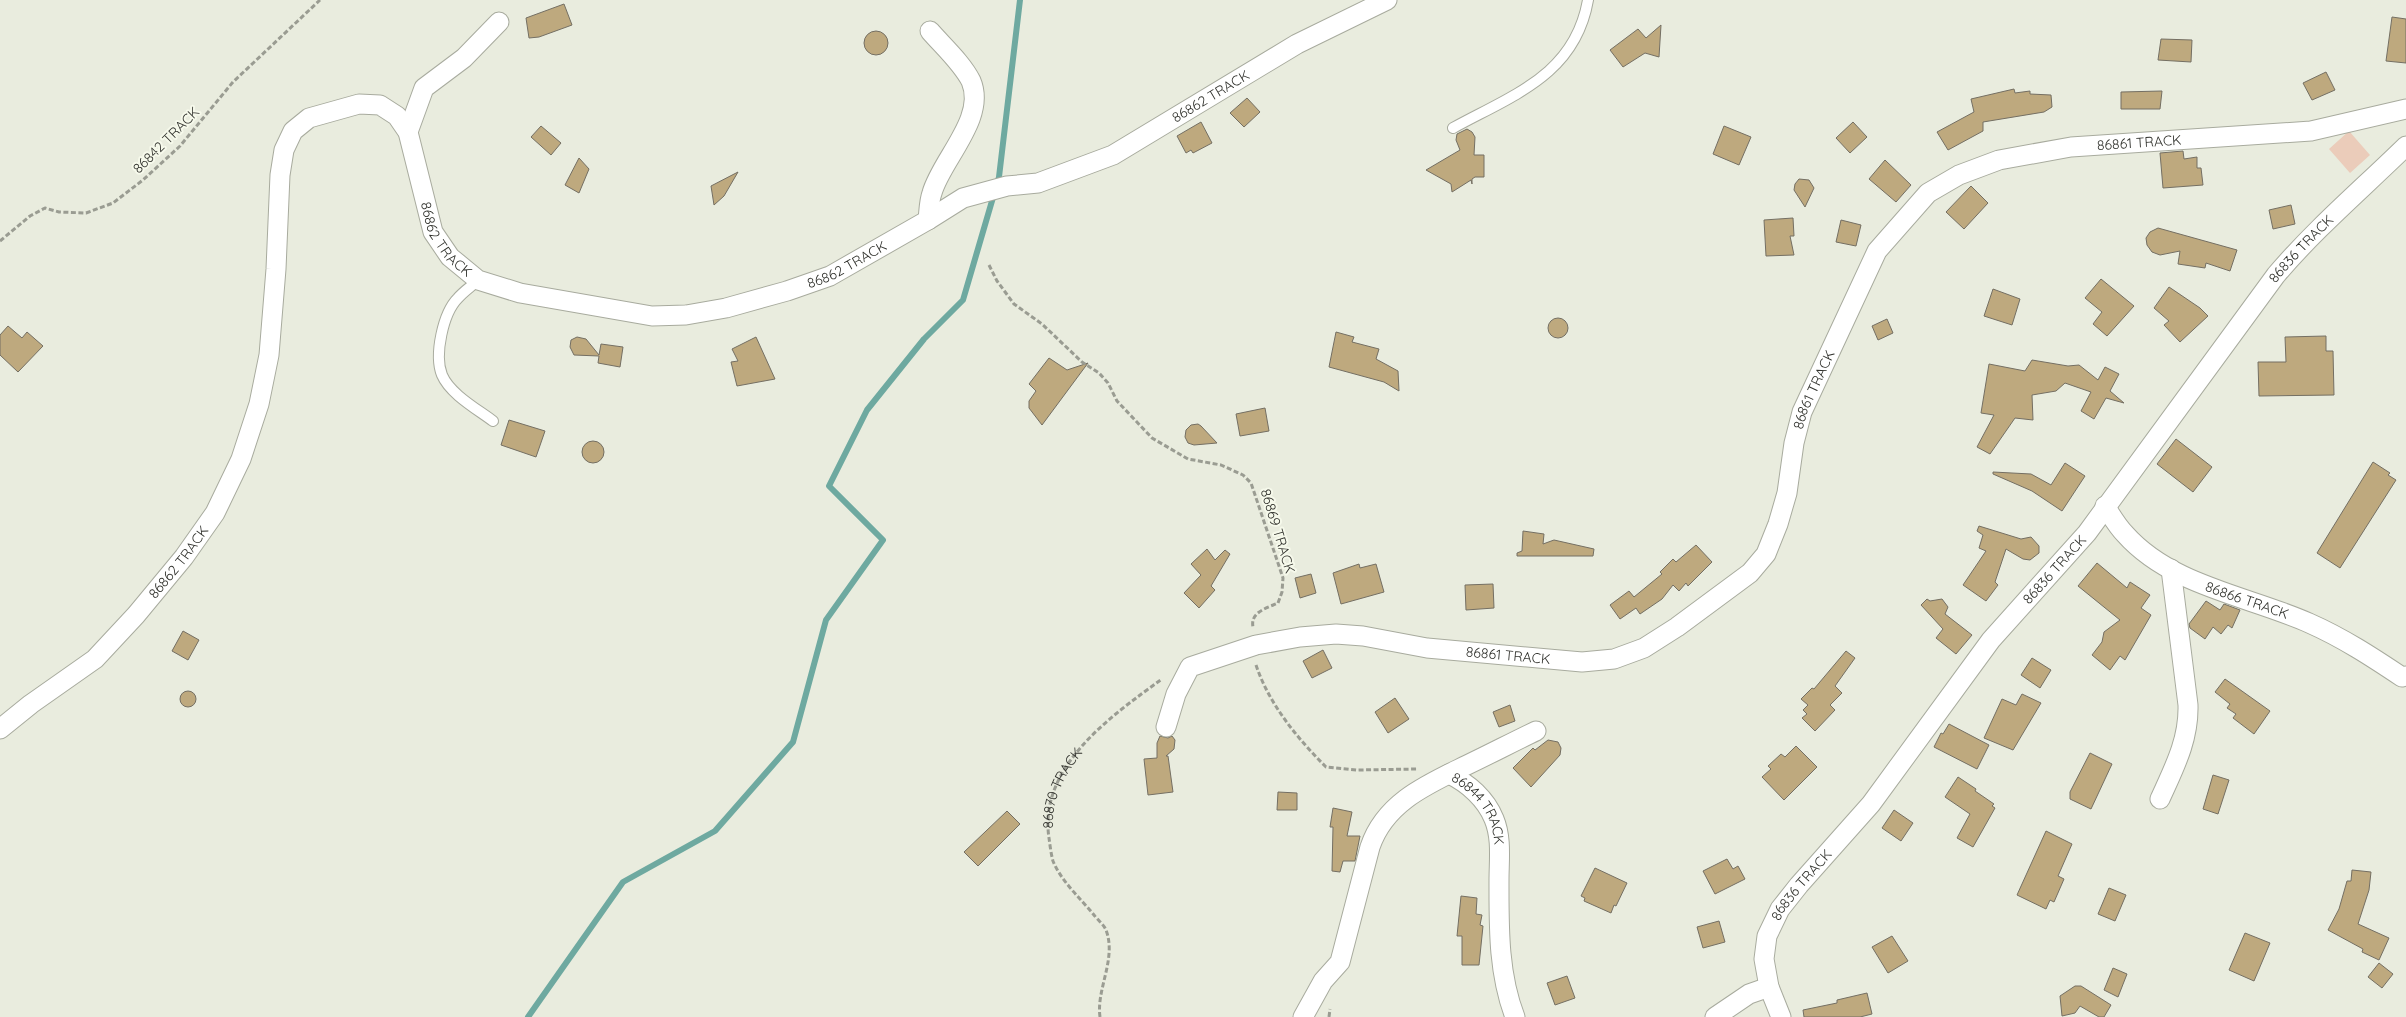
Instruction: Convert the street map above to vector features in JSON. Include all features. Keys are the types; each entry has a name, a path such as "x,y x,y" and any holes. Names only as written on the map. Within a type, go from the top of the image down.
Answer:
{"street":[{"name":"86862 TRACK","path":"2,722 95,659 136,615 184,557 214,513 241,459 259,404 269,356 276,269 280,175 284,150 293,131 309,118 359,104 380,105 397,116 408,132 433,232 450,257 478,280 520,293 652,316 686,315 726,308 787,292 830,276 963,198 1007,186 1038,183 1113,155 1297,44 1387,0"},
{"path":"408,132 424,88 464,58 499,22"},
{"path":"928,220 932,192 973,111 974,94 971,81 930,31"},
{"name":"86861 TRACK","path":"1256,646 1300,637 1336,634 1363,636 1427,648 1582,662 1614,659 1644,648 1677,627 1750,573 1766,554 1778,524 1802,412 1877,251 1928,193 1958,175 1999,160 2053,150 2109,144 2311,131 2406,109"},
{"name":"86836 TRACK","path":"1781,1017 1770,987 1764,959 1767,936 1780,909 1871,804 1991,640 2087,533 2276,275 2302,244 2337,214 2406,146"},
{"name":"86866 TRACK","path":"2105,506 2125,534 2149,556 2171,569 2310,624 2357,646 2404,677"},
{"path":"2160,799 2175,766 2188,727 2188,704 2171,569"},
{"path":"1166,727 1176,694 1190,668 1256,646"},
{"path":"1449,774 1536,731"},
{"name":"86844 TRACK","path":"1303,1017 1323,981 1340,962 1376,831 1406,798 1423,786 1449,774 1463,780 1475,791 1494,819 1499,837 1499,932 1502,969 1515,1017"},
{"path":"1715,1017 1749,994 1770,987"}],"lane":[{"path":"1453,128 1542,78 1576,38 1588,0"},
{"path":"478,280 457,298 447,315 441,333 440,357 442,374 452,388 493,421"}],"path":[{"name":"86842 TRACK","path":"0,241 30,216 46,208 59,212 86,214 113,203 143,180 180,146 234,82 320,0"},
{"name":"86869 TRACK","path":"989,265 997,281 1014,304 1042,324 1082,362 1099,373 1108,383 1117,401 1152,438 1188,459 1228,468 1242,475 1251,483 1283,578 1282,592 1278,602 1257,613 1252,622 1256,646 1255,664 1273,702 1300,739 1326,767 1357,770 1422,769"},
{"name":"86870 TRACK","path":"1100,1017 1109,959 1109,941 1106,929 1060,872 1053,860 1048,832 1048,808 1056,782 1101,726 1166,676 1190,668"}],"shaded area":[{"path":"2349,131 2370,155 2350,173 2329,149"}],"building":[{"path":"564,4 572,25 539,37 529,38 526,18"},
{"path":"2392,17 2406,19 2406,63 2386,61"},
{"path":"1661,25 1659,57 1645,53 1623,67 1610,50 1638,29 1646,38"},
{"path":"876,31 884,35 888,43 884,51 876,55 868,51 864,43 868,35"},
{"path":"2161,39 2192,40 2191,62 2158,60"},
{"path":"2326,72 2335,90 2312,100 2303,83"},
{"path":"2014,89 2015,93 2030,91 2030,94 2051,95 2052,107 2044,112 1983,122 1983,131 1948,150 1937,132 1974,112 1971,99"},
{"path":"2162,91 2160,109 2121,109 2121,92"},
{"path":"1247,98 1260,112 1244,127 1230,113"},
{"path":"1201,122 1212,143 1193,153 1191,150 1186,153 1177,136"},
{"path":"1853,122 1867,137 1850,153 1836,138"},
{"path":"541,126 561,143 551,155 531,137"},
{"path":"1724,126 1751,137 1739,165 1713,154"},
{"path":"1467,129 1475,137 1474,155 1484,155 1484,177 1475,177 1472,179 1472,184 1471,180 1452,192 1451,184 1426,170 1460,150 1456,140 1457,134"},
{"path":"2183,151 2184,159 2197,157 2197,168 2201,168 2203,185 2163,188 2160,153"},
{"path":"579,158 589,169 579,193 565,185"},
{"path":"1885,160 1911,185 1896,202 1869,179"},
{"path":"738,172 724,196 714,205 711,186"},
{"path":"1799,179 1809,180 1814,188 1805,207 1794,190 1795,184"},
{"path":"1971,186 1988,203 1964,229 1946,212"},
{"path":"2291,205 2295,224 2273,229 2269,210"},
{"path":"1793,218 1794,236 1790,236 1794,255 1766,256 1764,220"},
{"path":"1841,220 1861,225 1856,246 1836,242"},
{"path":"2158,228 2237,250 2230,271 2206,263 2205,268 2178,264 2180,251 2160,255 2152,252 2147,245 2146,238 2150,232"},
{"path":"2101,279 2134,306 2107,336 2093,324 2102,312 2085,298"},
{"path":"2169,287 2200,308 2208,316 2180,342 2164,325 2169,321 2154,308"},
{"path":"1993,289 2020,299 2012,325 1984,316"},
{"path":"1558,318 1565,321 1568,328 1565,335 1558,338 1551,335 1548,328 1551,321"},
{"path":"1887,319 1893,333 1878,340 1872,326"},
{"path":"8,326 22,338 27,332 43,346 18,372 0,355 0,335"},
{"path":"1336,332 1354,337 1352,342 1379,349 1376,359 1398,371 1399,391 1384,382 1329,367"},
{"path":"2326,336 2326,351 2333,351 2334,395 2259,396 2258,362 2286,362 2285,337"},
{"path":"577,337 586,339 599,355 601,344 623,347 620,367 598,363 599,356 574,355 570,347 571,340"},
{"path":"756,337 775,379 737,386 731,362 738,361 732,349"},
{"path":"1049,358 1067,370 1088,363 1042,425 1029,408 1029,401 1036,391 1029,384"},
{"path":"2032,360 2068,366 2079,365 2098,380 2105,367 2119,374 2110,391 2124,403 2106,398 2094,419 2081,411 2091,392 2065,383 2056,391 2032,395 2033,420 2015,418 1990,454 1977,447 1994,415 1981,413 1989,364 2025,371"},
{"path":"1265,408 1269,431 1240,436 1236,414"},
{"path":"509,420 545,431 536,457 501,445"},
{"path":"1198,424 1217,443 1194,445 1188,443 1185,437 1186,430 1191,425"},
{"path":"2176,439 2212,467 2193,492 2157,464"},
{"path":"593,441 603,448 604,452 597,462 593,463 583,456 582,452 589,442"},
{"path":"2373,462 2390,473 2388,475 2396,480 2340,568 2317,553"},
{"path":"2065,463 2085,476 2062,511 2032,491 1993,474 1993,472 2031,474 2051,485"},
{"path":"1979,526 2021,539 2031,537 2039,546 2039,553 2030,560 2023,559 2006,549 1995,582 1998,585 1986,601 1963,585 1986,551 1979,548 1983,535 1977,531"},
{"path":"1523,531 1544,534 1543,544 1554,540 1594,549 1593,556 1517,556 1517,553 1522,551"},
{"path":"1696,545 1712,562 1688,586 1686,583 1679,591 1673,585 1662,599 1640,614 1636,608 1620,619 1610,605 1629,591 1634,597 1662,574 1660,572 1673,559 1676,562"},
{"path":"1207,549 1215,560 1225,550 1230,554 1211,586 1215,590 1199,608 1184,593 1201,575 1191,564"},
{"path":"2097,563 2127,588 2130,582 2150,595 2141,608 2151,615 2125,660 2120,656 2110,670 2092,655 2102,642 2104,632 2120,620 2078,586"},
{"path":"1359,564 1360,568 1376,564 1384,592 1341,604 1333,573"},
{"path":"1311,574 1316,593 1300,598 1295,578"},
{"path":"1493,584 1494,608 1466,610 1465,585"},
{"path":"1927,599 1930,601 1942,599 1948,607 1945,614 1972,635 1956,654 1936,638 1943,629 1921,605"},
{"path":"2206,601 2220,610 2224,604 2240,610 2232,628 2228,625 2221,634 2213,627 2205,639 2190,628 2189,624"},
{"path":"183,631 199,640 188,660 172,651"},
{"path":"1323,650 1332,668 1312,678 1303,661"},
{"path":"1846,651 1855,658 1835,686 1842,693 1830,705 1835,710 1815,731 1802,718 1807,714 1803,710 1808,705 1801,699 1812,688 1814,689"},
{"path":"2032,658 2051,670 2040,688 2021,675"},
{"path":"2225,679 2270,711 2254,734 2233,718 2236,714 2227,708 2230,704 2215,692"},
{"path":"185,691 191,691 196,696 194,705 185,707 180,702 180,696"},
{"path":"2022,694 2041,703 2013,750 1984,738 2002,699 2016,705"},
{"path":"1395,698 1409,719 1388,733 1375,712"},
{"path":"1510,705 1515,721 1499,727 1493,712"},
{"path":"1949,724 1989,745 1977,769 1934,747 1941,733 1943,734"},
{"path":"1160,736 1168,738 1172,736 1175,740 1174,749 1166,756 1168,756 1173,792 1148,795 1144,759 1157,758 1157,743"},
{"path":"1548,740 1558,742 1561,748 1560,755 1531,787 1513,768 1533,748 1535,750"},
{"path":"1796,746 1817,767 1784,800 1762,777 1771,769 1768,766 1781,754 1785,757"},
{"path":"2090,753 2112,764 2091,809 2070,799 2070,792"},
{"path":"2213,775 2229,780 2218,814 2203,809"},
{"path":"1958,777 1994,804 1992,806 1995,808 1973,847 1957,838 1970,814 1945,797"},
{"path":"1278,792 1297,793 1297,810 1277,810"},
{"path":"1333,808 1352,812 1347,836 1360,836 1355,861 1343,861 1340,872 1332,871 1333,827 1330,827"},
{"path":"1894,810 1913,823 1901,841 1882,828"},
{"path":"1007,811 1020,824 978,866 964,852"},
{"path":"2046,831 2072,844 2058,876 2064,879 2054,902 2050,900 2046,909 2017,895"},
{"path":"1727,859 1733,869 1738,866 1745,879 1715,894 1703,871"},
{"path":"1595,868 1627,883 1611,913 1584,901 1585,898 1581,896"},
{"path":"2352,870 2371,872 2369,890 2358,924 2389,938 2379,960 2362,952 2363,949 2328,930 2339,909 2347,881 2351,881"},
{"path":"2109,888 2126,895 2115,921 2098,914"},
{"path":"1461,896 1477,898 1476,914 1482,915 1480,925 1483,926 1479,965 1462,965 1462,936 1457,936"},
{"path":"1719,921 1725,942 1703,948 1697,927"},
{"path":"2245,933 2270,943 2254,981 2229,970"},
{"path":"1892,936 1908,961 1888,973 1872,947"},
{"path":"2379,963 2393,974 2382,988 2368,977"},
{"path":"2113,968 2127,974 2118,997 2104,990"},
{"path":"1567,976 1575,998 1555,1005 1547,983"},
{"path":"2075,986 2081,986 2111,1005 2104,1017 2099,1017 2080,1006 2075,1013 2062,1016 2060,996"},
{"path":"1867,993 1872,1014 1860,1017 1804,1017 1803,1010 1837,1003 1837,1000"}],"waterway":[{"path":"528,1017 623,882 715,831 793,742 826,620 883,540 829,486 867,410 924,339 963,300 999,177 1020,0"}]}
